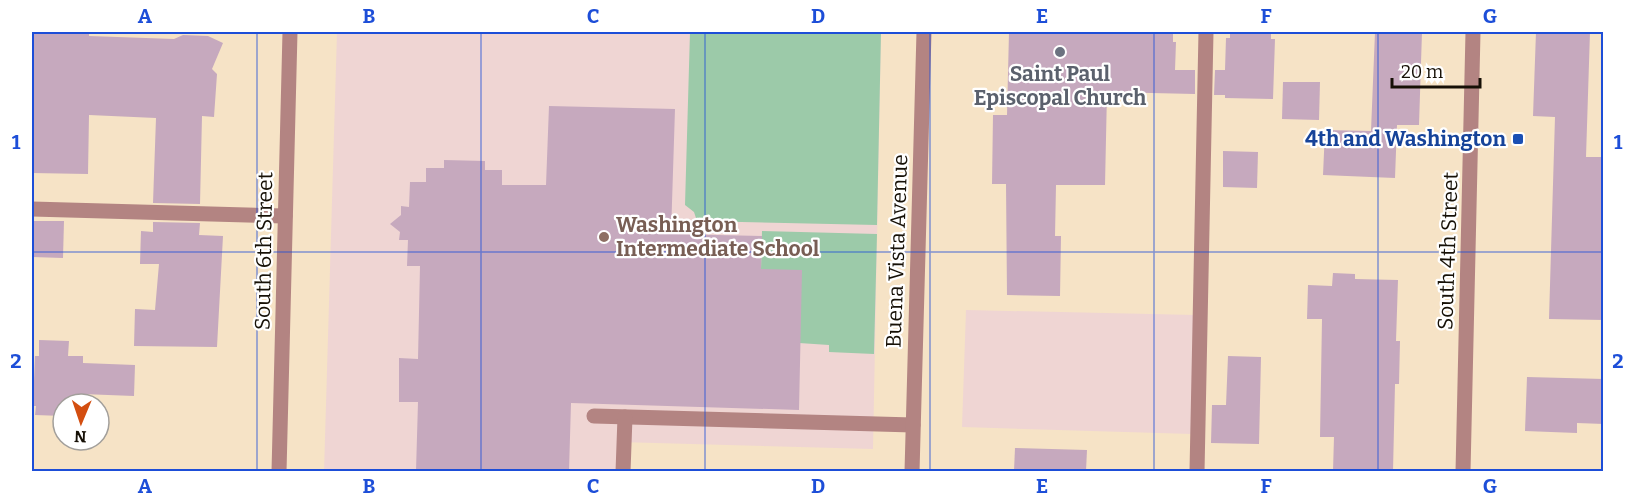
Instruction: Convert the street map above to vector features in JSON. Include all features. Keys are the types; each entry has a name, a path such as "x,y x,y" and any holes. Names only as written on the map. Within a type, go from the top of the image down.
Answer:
{"street":[{"name":"South 6th Street","path":"279,471 290,32"},
{"name":"Buena Vista Avenue","path":"912,471 924,32"},
{"path":"1197,471 1206,32"},
{"name":"South 4th Street","path":"1463,471 1473,32"},
{"path":"32,209 285,216"},
{"path":"594,416 913,425"},
{"path":"623,471 625,417"}],"shaded area":[{"name":"Washington Intermediate School","path":"337,32 881,32 873,449 619,442 617,471 324,472"},
{"path":"966,310 1195,315 1192,434 962,427"}],"green space":[{"path":"690,32 881,32 877,225 697,221 694,212 685,205"},
{"path":"762,231 877,234 874,354 829,352 829,345 799,343 761,269"}],"building":[{"path":"32,32 89,32 89,36 174,39 183,35 208,36 223,43 212,69 217,74 214,117 202,116 200,204 153,203 156,118 89,115 88,174 32,173"},
{"path":"1009,32 1173,32 1173,42 1176,42 1175,70 1195,70 1195,94 1107,92 1105,185 1056,185 1055,236 1061,236 1060,296 1007,295 1006,184 992,184 993,115 1007,115"},
{"path":"1230,32 1271,32 1271,39 1275,39 1273,99 1225,98 1225,95 1214,95 1215,70 1225,70 1226,38 1230,38"},
{"path":"1375,32 1422,32 1419,125 1397,125 1395,178 1323,175 1325,130 1371,131"},
{"path":"1536,32 1590,32 1586,157 1604,157 1604,320 1549,319 1555,117 1533,116"},
{"path":"1283,82 1320,82 1319,120 1282,119"},
{"path":"549,106 675,109 671,234 762,236 761,269 802,270 799,410 571,403 569,471 416,471 418,402 399,402 399,358 418,359 420,266 407,266 408,240 399,240 400,232 390,224 401,215 401,206 409,207 410,182 426,182 426,168 444,168 444,160 485,161 485,170 502,170 502,185 546,185"},
{"path":"1223,151 1258,152 1257,188 1223,187"},
{"path":"32,221 64,221 63,258 32,257"},
{"path":"153,222 200,223 199,235 223,236 217,347 134,346 135,309 155,310 159,264 140,264 141,231 153,232"},
{"path":"1333,273 1355,274 1355,279 1398,280 1396,341 1400,341 1399,384 1395,384 1393,471 1333,471 1334,437 1320,437 1322,319 1307,319 1308,285 1332,286"},
{"path":"39,340 69,341 68,356 83,356 83,363 135,365 134,396 111,395 111,392 51,392 51,416 35,415 36,406 33,406 35,356 39,356"},
{"path":"1228,356 1261,357 1259,444 1211,443 1212,405 1226,405"},
{"path":"1527,377 1604,379 1604,424 1577,423 1577,433 1525,431"},
{"path":"1015,448 1087,450 1086,471 1014,471"}],"place":[{"name":"Saint Paul Episcopal Church","path":"1060,52"},
{"name":"4th and Washington","path":"1518,139"},
{"name":"Washington Intermediate School","path":"604,237"}]}
